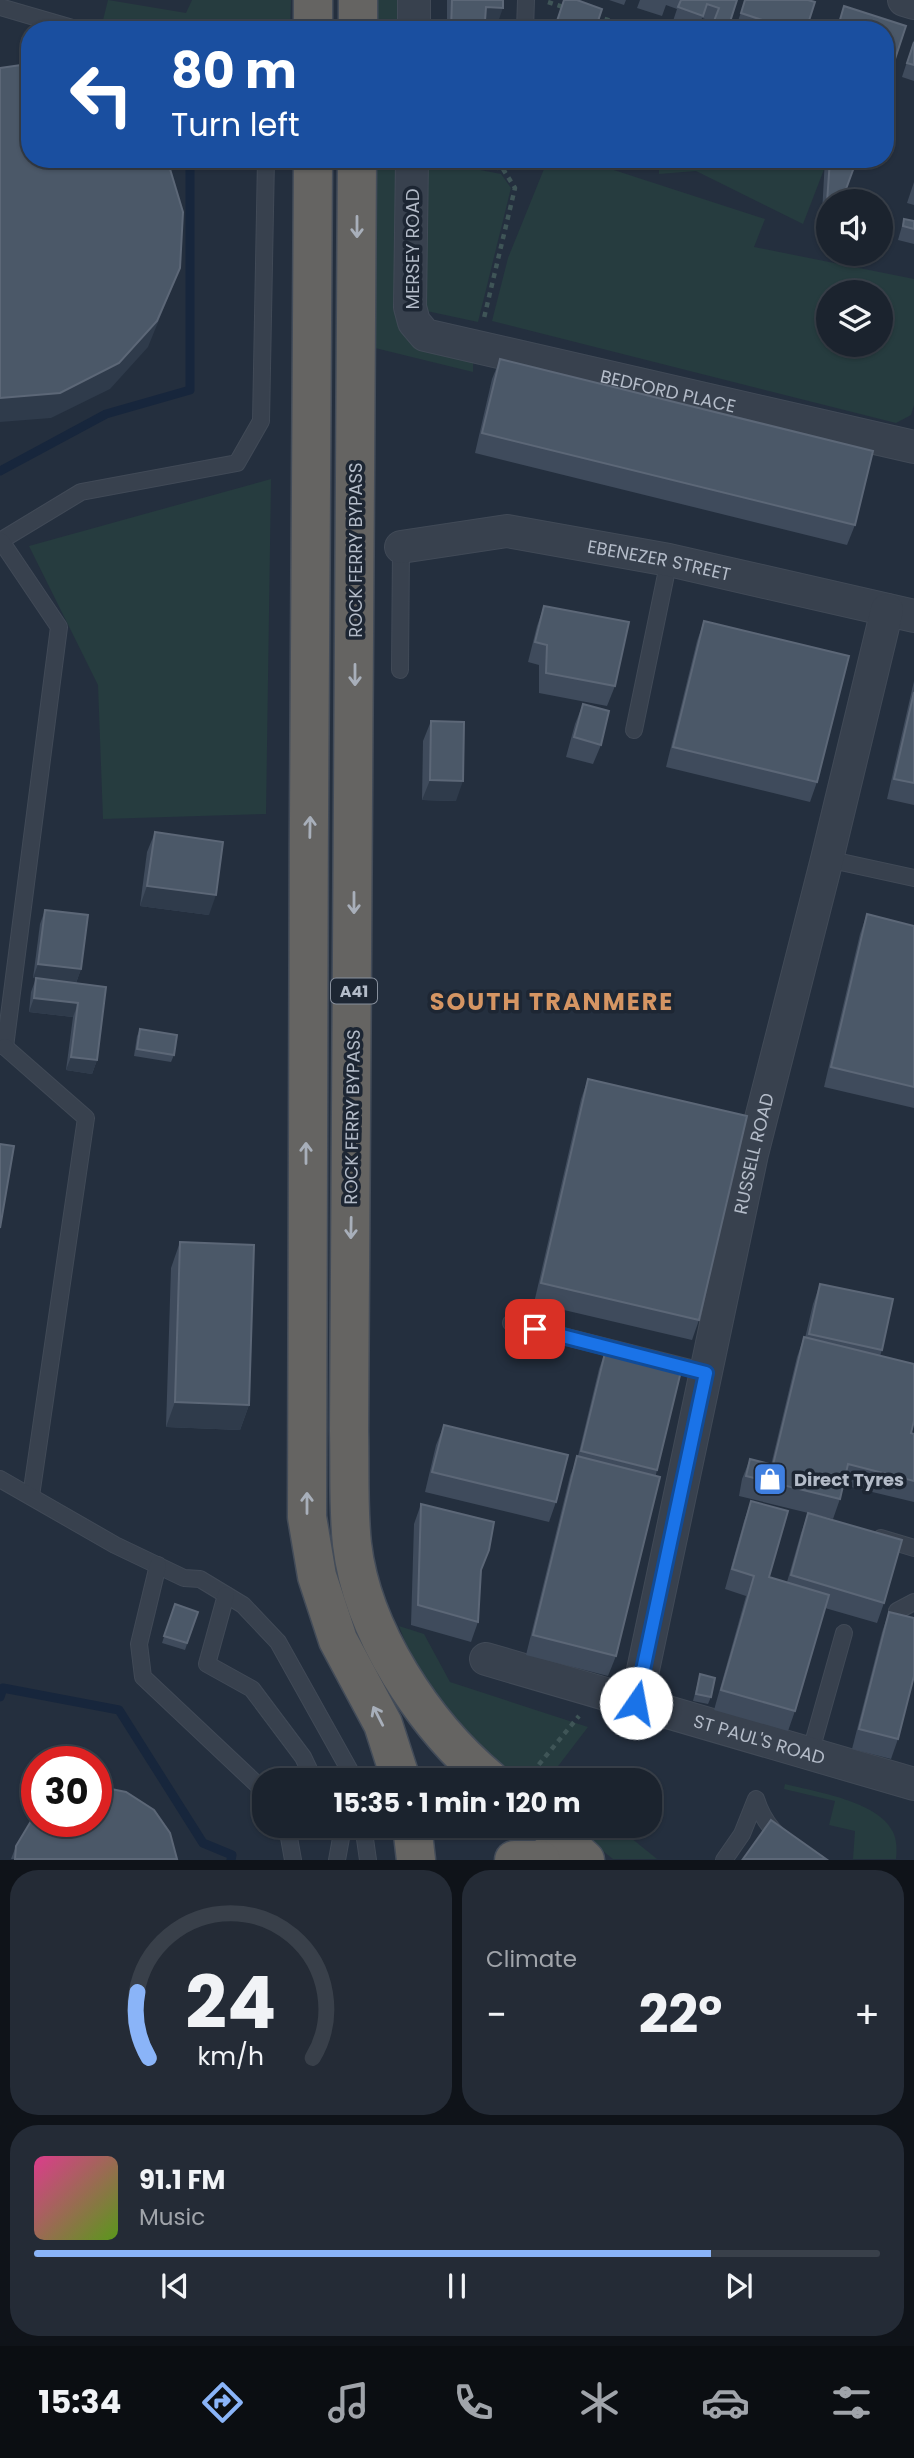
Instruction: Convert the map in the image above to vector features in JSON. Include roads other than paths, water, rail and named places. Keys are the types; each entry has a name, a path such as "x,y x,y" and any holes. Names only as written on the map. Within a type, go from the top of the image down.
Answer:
{"highway":[{"path":"313,0 313,21"},
{"path":"358,0 358,21"},
{"name":"A41","path":"313,168 311,739 306,1132 307,1517 317,1576 338,1640 383,1724 397,1768"},
{"name":"ROCK FERRY BYPASS","path":"357,168 349,1432 352,1544 372,1617 401,1676 445,1737 477,1768"},
{"path":"413,1838 416,1860"},
{"path":"561,1838 585,1860"},
{"path":"514,1860 541,1860"}],"street":[{"path":"414,0 414,21"},
{"path":"904,0 914,3"},
{"name":"MERSEY ROAD","path":"412,168 410,307 414,322 425,335"},
{"name":"BEDFORD PLACE","path":"425,335 914,447"},
{"name":"EBENEZER STREET","path":"401,547 506,531 669,561 901,613"},
{"name":"RUSSELL ROAD","path":"636,1703 752,1154 827,859 901,613"},
{"name":"ST PAUL'S ROAD","path":"486,1659 914,1784"}],"lane":[{"path":"525,21 526,0"},
{"path":"0,7 48,21"},
{"path":"31,1496 86,1118 3,1046 60,627 1,541 81,492 237,463 261,421 265,168"},
{"path":"400,670 401,547"},
{"path":"634,730 669,561"},
{"path":"827,859 914,878"},
{"path":"511,1323 706,1373"},
{"path":"0,1479 115,1545 184,1577 200,1579 243,1605 278,1642 348,1768"},
{"path":"870,1535 914,1548"},
{"path":"158,1565 139,1644 143,1677 252,1780"},
{"path":"226,1595 207,1664 252,1689 308,1768"},
{"path":"897,1611 914,1602"},
{"path":"810,1754 844,1633"},
{"path":"724,1860 742,1834 756,1799 762,1818 775,1834 809,1860"},
{"path":"289,1838 293,1860"},
{"path":"337,1860 341,1838"},
{"path":"365,1838 368,1860"}],"waterway":[{"path":"0,471 106,414 190,390 190,168"},
{"path":"0,1697 3,1688 119,1710 203,1843 232,1855 231,1860"}],"place":[{"name":"Direct Tyres","path":"770,1479"}],"district":[{"name":"SOUTH TRANMERE","path":"552,1001"}]}
